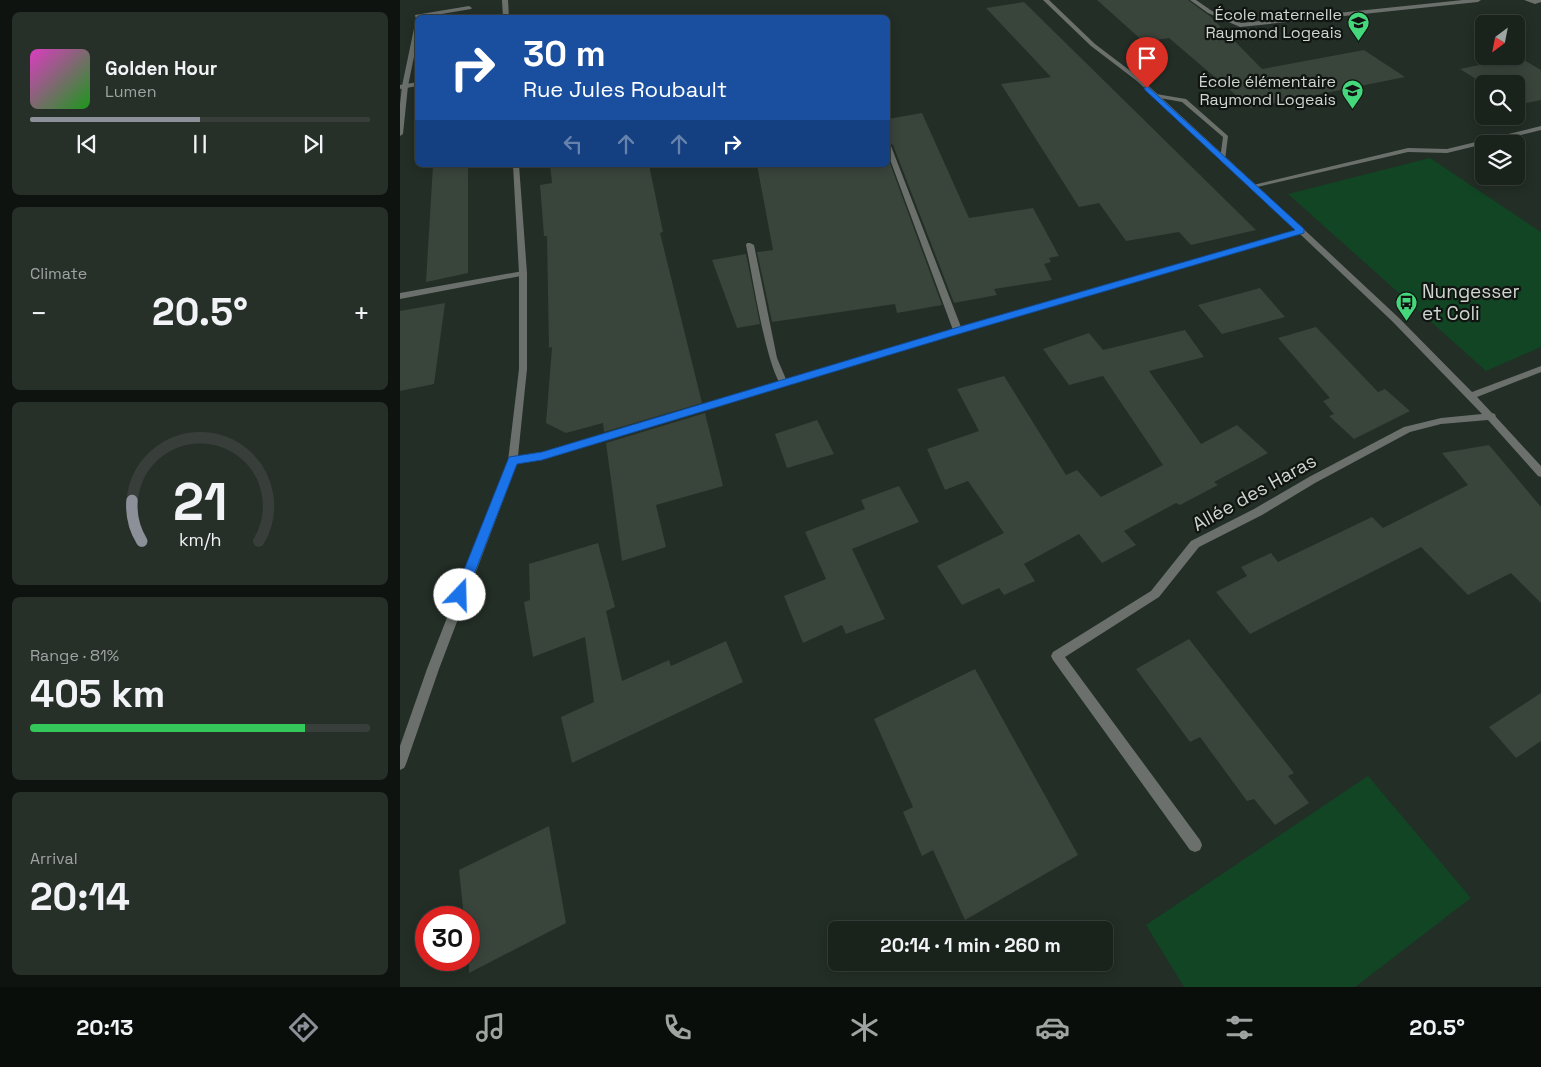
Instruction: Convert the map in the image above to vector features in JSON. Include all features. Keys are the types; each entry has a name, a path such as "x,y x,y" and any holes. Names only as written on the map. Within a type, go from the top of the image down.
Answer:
{"street":[{"path":"505,0 506,15"},
{"path":"1046,0 1093,45 1139,80 1301,231 1492,416 1541,473"},
{"path":"1193,0 1210,12 1240,25 1478,0"},
{"path":"1528,0 1536,2 1541,0"},
{"path":"418,15 469,8"},
{"path":"400,134 402,86 415,32"},
{"path":"402,86 415,84"},
{"path":"1156,96 1184,100 1226,137 1223,159"},
{"path":"1253,186 1408,150 1447,151 1541,128"},
{"path":"890,151 958,331"},
{"path":"400,764 448,629 513,460 523,369 523,272 516,167"},
{"path":"513,460 542,456 958,331 1301,231"},
{"path":"750,244 773,358 784,384"},
{"path":"400,296 523,272"},
{"path":"1471,396 1541,369"},
{"name":"Allée des Haras","path":"1195,845 1057,656 1155,594 1195,544 1258,512 1312,480 1407,429 1441,421 1492,416"}],"green space":[{"path":"1430,158 1541,232 1541,347 1486,371 1288,194"},
{"path":"1368,776 1471,898 1355,987 1184,987 1146,925"}],"building":[{"path":"1097,0 1188,0 1211,17 1262,69 1364,50 1405,77 1251,108 1169,38 1144,42"},
{"path":"1024,2 1256,230 1191,245 1179,232 1126,241 1099,203 1079,207 1001,84 1051,77 986,8"},
{"path":"1525,61 1541,70 1541,100 1525,103 1525,75 1475,75 1475,78 1460,69 1480,65 1525,65"},
{"path":"922,113 969,218 1033,208 1059,256 1049,258 1051,262 1044,264 1052,280 994,289 997,295 954,303 893,145 890,143 890,119"},
{"path":"890,163 942,305 897,313 895,304 772,322 757,252 773,250 757,167 890,167"},
{"path":"433,167 468,167 468,273 426,282"},
{"path":"550,167 649,167 663,232 660,233 702,403 604,432 603,423 566,433 546,423 552,347 549,348 547,236 544,236 540,185 552,183"},
{"path":"746,254 760,324 737,328 712,260"},
{"path":"1260,288 1285,317 1222,334 1198,305"},
{"path":"445,303 434,384 400,391 400,311"},
{"path":"1316,327 1378,392 1385,389 1410,411 1354,439 1329,416 1334,414 1323,401 1330,398 1278,338"},
{"path":"1185,330 1204,357 1149,371 1201,444 1237,425 1268,453 1214,482 1218,485 1180,505 1176,503 1124,531 1136,545 1102,563 1079,534 1024,564 1035,581 1004,595 999,588 962,605 937,566 1004,533 968,481 945,490 927,449 979,431 957,389 1004,376 1066,475 1077,470 1101,497 1163,465 1103,376 1069,385 1043,349 1089,333 1103,350"},
{"path":"705,413 723,486 656,505 666,547 622,561 606,443"},
{"path":"817,420 834,454 787,468 775,434"},
{"path":"1489,445 1541,507 1541,603 1511,573 1468,595 1421,547 1250,634 1216,592 1247,576 1241,567 1271,553 1278,562 1372,517 1383,528 1468,485 1442,453"},
{"path":"899,486 919,522 852,549 885,619 846,634 842,625 803,643 784,596 826,579 805,532 865,509 861,500"},
{"path":"598,543 615,607 606,611 622,681 669,660 671,666 726,641 743,682 572,763 561,717 594,702 585,637 533,657 524,602 530,600 529,564"},
{"path":"1189,639 1294,773 1288,776 1309,803 1275,825 1254,799 1247,801 1200,737 1190,742 1136,669"},
{"path":"975,669 1078,855 965,920 933,850 922,856 903,812 913,807 874,719"},
{"path":"1541,693 1541,741 1516,758 1489,727"},
{"path":"549,826 566,923 480,967 480,906 463,906 459,870"}],"place":[{"name":"École maternelle Raymond Logeais","path":"1358,42"},
{"name":"École élémentaire Raymond Logeais","path":"1352,109"},
{"name":"Nungesser et Coli","path":"1406,321"}],"route":[{"path":"460,595 513,460 542,456 958,331 1301,231 1147,88"}]}
